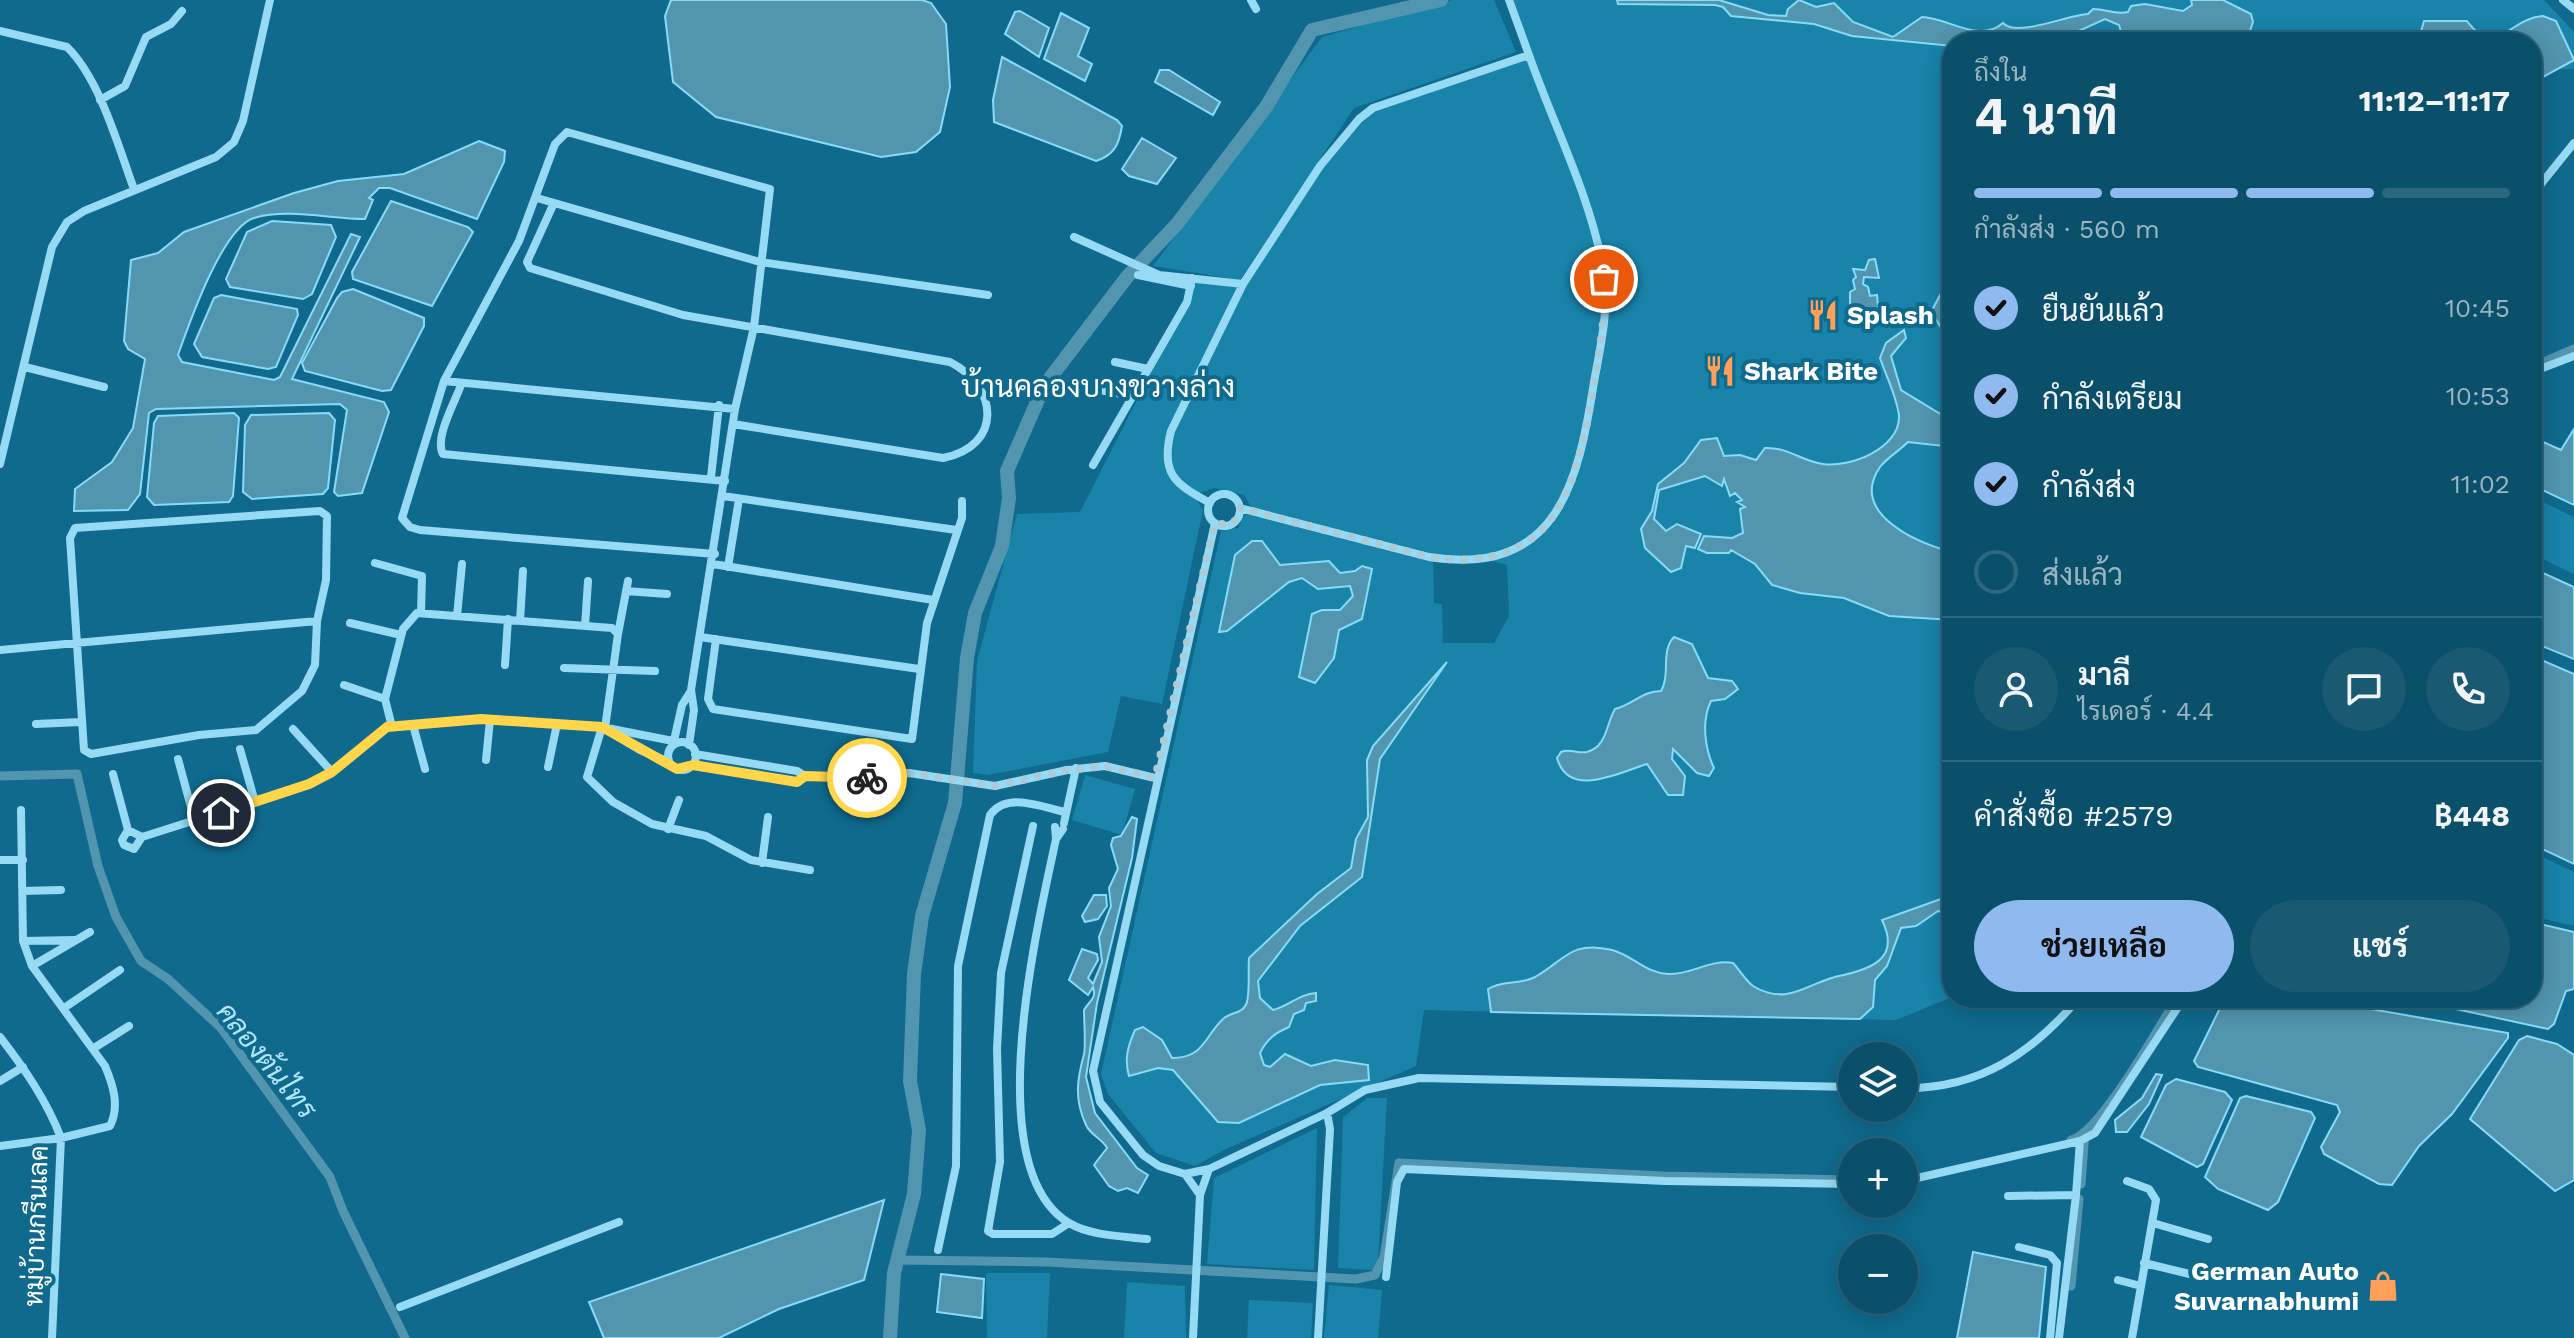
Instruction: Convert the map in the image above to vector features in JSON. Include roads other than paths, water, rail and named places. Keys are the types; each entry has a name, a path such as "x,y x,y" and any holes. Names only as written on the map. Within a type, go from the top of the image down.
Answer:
{"street":[{"path":"0,464 52,247 59,231 84,211 216,157 234,142 243,121 270,0"},
{"path":"1251,0 1256,9"},
{"path":"1240,508 1429,557 1457,561 1484,559 1518,546 1559,512 1570,491 1587,426 1606,305 1595,231 1509,0"},
{"path":"2563,0 2574,9"},
{"path":"100,100 125,86 146,37 171,24 182,11"},
{"path":"0,31 67,47 100,100 134,189"},
{"path":"1210,503 1178,484 1169,471 1166,452 1171,431 1243,284 1320,166 1359,119 1373,108 1529,55"},
{"path":"693,765 695,754 689,745 694,710 691,690 715,554 735,409 754,327 770,189 574,132 562,134 555,144 519,241 444,381 402,511 404,522 410,527 715,554"},
{"path":"2542,183 2574,143"},
{"path":"537,198 760,262 988,295"},
{"path":"553,205 527,262 530,268 683,315 950,362 970,372 981,386 987,404 986,422 978,439 962,454 943,458 733,424"},
{"path":"1074,237 1128,261 1142,273 1191,282 1243,284"},
{"path":"1093,465 1187,302 1191,282"},
{"path":"2542,368 2574,356"},
{"path":"1115,362 1148,369"},
{"path":"25,367 104,387"},
{"path":"444,381 461,385 719,405 735,409"},
{"path":"1053,391 1068,384 1132,396"},
{"path":"461,385 443,434 440,447 443,454 711,477 725,481"},
{"path":"711,477 719,405"},
{"path":"1215,523 1230,525 1238,518 1240,508 1236,499 1227,495 1217,496 1210,503 1208,512 1215,523 1155,778 1094,1062 1094,1084 1100,1102 1143,1155 1159,1166 1185,1174 1209,1169 1327,1113 1365,1090 1419,1078 1838,1087"},
{"path":"723,496 956,530"},
{"path":"728,567 739,499"},
{"path":"716,639 708,699 713,709 908,740 915,730 919,669 933,600 962,518 962,501"},
{"path":"323,511 327,516 326,580 317,621 315,665 307,684 256,730 199,735 91,754 82,747 77,643 70,538 78,526 323,511"},
{"path":"375,563 422,576 421,613"},
{"path":"457,616 462,564"},
{"path":"713,564 933,600"},
{"path":"520,621 523,571"},
{"path":"585,626 588,581"},
{"path":"667,594 627,586 603,727 587,777 613,802 668,829 706,836 762,863 810,870"},
{"path":"392,727 385,699 401,635 409,619 421,613 612,628 618,634"},
{"path":"505,665 508,619"},
{"path":"0,650 317,621"},
{"path":"350,623 401,635"},
{"path":"700,637 919,669"},
{"path":"564,668 655,671"},
{"path":"344,685 385,699"},
{"path":"669,762 682,705 691,690"},
{"path":"128,830 142,837 309,784 332,772 392,727 490,720 557,724 603,727 689,745"},
{"path":"486,760 490,720"},
{"path":"36,724 81,722"},
{"path":"548,767 557,724"},
{"path":"413,725 425,769"},
{"path":"603,727 677,769 693,765 797,782 805,776"},
{"path":"293,729 332,772"},
{"path":"240,749 255,802"},
{"path":"695,754 797,771 805,776 871,778 909,773 979,786 1012,784 1076,768 1105,766 1155,778"},
{"path":"178,759 195,822"},
{"path":"1076,768 1056,839 1025,995 1021,1105 1031,1174 1044,1198 1069,1223 1083,1229 1147,1239"},
{"path":"113,774 128,830 122,840 129,848 140,845 142,837"},
{"path":"668,829 679,800"},
{"path":"938,1250 956,1166 958,966 990,815 999,804 1011,801 1061,822"},
{"path":"0,1146 61,1138 110,1126 113,1122 112,1083 94,1048 32,966 23,941 21,810"},
{"path":"762,863 768,817"},
{"path":"1033,826 1001,973 997,1049 1000,1162 988,1231 993,1234 1052,1234 1069,1223"},
{"path":"0,860 23,860"},
{"path":"23,891 61,890"},
{"path":"32,966 90,932"},
{"path":"23,941 75,940"},
{"path":"64,1008 120,970"},
{"path":"1918,1086 1954,1082 2013,1060 2054,1027 2070,1008"},
{"path":"1918,1178 2081,1140 2095,1133 2177,1008"},
{"path":"94,1048 129,1026"},
{"name":"หมู่บ้านกรีนเลค","path":"0,1037 23,1067 61,1138 52,1338"},
{"path":"0,1081 23,1067"},
{"path":"1318,1338 1330,1129 1327,1113"},
{"path":"2059,1338 2081,1140"},
{"path":"1193,1338 1195,1248 1200,1195 1209,1169"},
{"path":"1386,1277 1397,1182 1404,1169 1665,1181 1838,1184"},
{"path":"1185,1174 1200,1195"},
{"path":"2127,1181 2154,1193 2153,1223 2132,1338"},
{"path":"2008,1196 2076,1195"},
{"path":"400,1307 619,1222"},
{"path":"2153,1223 2208,1239"},
{"path":"2019,1247 2050,1255 2057,1263 2050,1338"},
{"path":"2144,1263 2198,1276"},
{"path":"2118,1280 2141,1286"}],"waterway":[{"path":"890,1338 894,1273 914,1194 919,1130 910,1081 914,974 922,916 955,803 967,658 975,613 1002,546 1009,498 1007,471 1044,386 1127,277 1177,224 1266,107 1312,30 1441,0"},
{"path":"2542,363 2574,349"},
{"name":"คลองต้นไทร","path":"0,776 77,774 98,866 116,917 141,961 168,979 221,1028 330,1177 343,1211 405,1338"},
{"path":"2071,1140 2083,1133 2113,1100 2171,1008"},
{"path":"2081,1184 2085,1132"},
{"path":"898,1260 1047,1262 1356,1279 1375,1275 1384,1257 1399,1163 1663,1176 1838,1180"},
{"path":"2071,1286 2079,1199"}],"place":[{"name":"Splash","path":"1823,315"},
{"name":"Shark Bite","path":"1720,371"},
{"name":"German Auto Suvarnabhumi","path":"2383,1286"}],"district":[{"name":"บ้านคลองบางขวางล่าง","path":"1098,387"}]}
